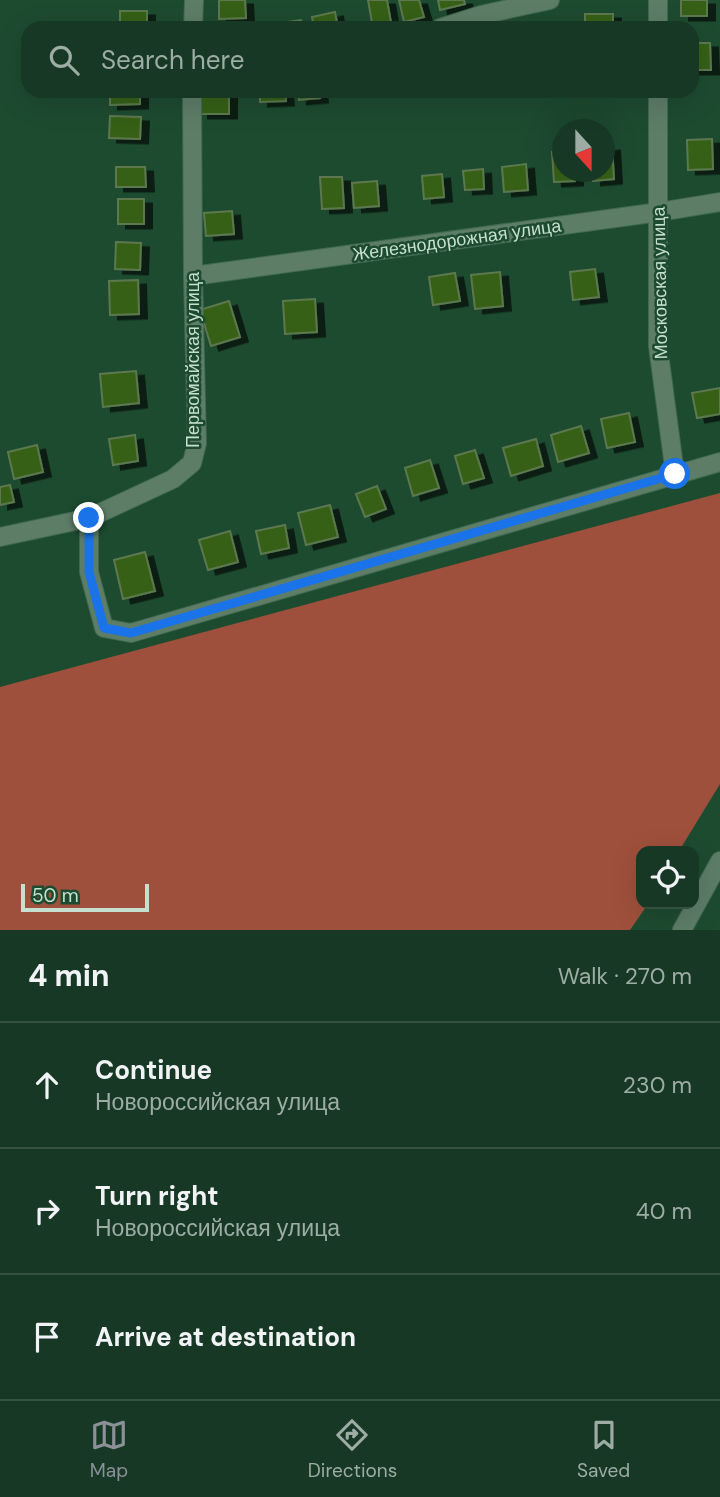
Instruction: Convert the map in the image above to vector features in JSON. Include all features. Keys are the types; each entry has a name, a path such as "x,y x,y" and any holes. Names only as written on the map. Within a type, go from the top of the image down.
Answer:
{"street":[{"path":"193,21 194,0"},
{"path":"462,21 550,0"},
{"path":"658,0 658,21"},
{"name":"Первомайская улица","path":"0,537 89,518 173,479 192,463 197,443 192,98"},
{"name":"Московская улица","path":"658,98 658,346 675,474"},
{"name":"Железнодорожная улица","path":"193,276 720,202"},
{"path":"89,518 89,572 104,628 131,633 720,462"},
{"path":"681,930 720,861"}],"shaded area":[{"path":"720,493 720,784 682,846 636,846 636,909 645,909 630,930 0,930 0,687"}],"building":[{"path":"219,0 245,0 246,18 219,19"},
{"path":"368,0 387,0 391,21 372,21"},
{"path":"399,0 419,0 424,17 404,21"},
{"path":"438,0 464,0 465,4 440,10"},
{"path":"681,0 707,0 707,16 681,16"},
{"path":"120,11 147,11 147,21 120,21"},
{"path":"335,12 337,21 313,21 312,17"},
{"path":"585,14 613,14 613,21 585,21"},
{"path":"699,43 710,43 711,70 699,70"},
{"path":"110,98 140,98 140,104 110,105"},
{"path":"200,98 229,98 229,114 200,114"},
{"path":"260,98 286,98 286,101 260,102"},
{"path":"110,116 141,117 140,139 109,138"},
{"path":"712,139 713,169 688,170 687,140"},
{"path":"526,164 528,190 504,192 502,167"},
{"path":"116,167 145,167 146,187 116,187"},
{"path":"483,169 484,189 465,190 463,171"},
{"path":"442,174 444,197 424,199 422,176"},
{"path":"320,177 342,177 344,208 322,209"},
{"path":"377,181 379,206 354,208 352,183"},
{"path":"118,199 144,199 144,224 118,224"},
{"path":"232,211 234,234 206,236 204,213"},
{"path":"116,242 141,243 140,270 115,269"},
{"path":"595,269 599,297 573,300 570,272"},
{"path":"500,272 503,306 475,309 471,275"},
{"path":"455,273 460,301 433,305 429,277"},
{"path":"138,280 139,314 110,315 109,281"},
{"path":"315,299 317,332 285,334 283,301"},
{"path":"229,301 240,337 211,346 200,310"},
{"path":"136,371 139,403 103,407 100,374"},
{"path":"720,388 720,414 697,418 692,393"},
{"path":"629,413 635,442 607,448 601,419"},
{"path":"581,426 589,453 558,462 551,435"},
{"path":"135,435 138,461 113,465 109,439"},
{"path":"536,439 543,466 511,476 503,448"},
{"path":"37,445 43,472 14,479 8,452"},
{"path":"475,450 484,478 463,484 455,456"},
{"path":"430,460 439,488 413,496 405,468"},
{"path":"10,485 14,502 0,505 0,487"},
{"path":"377,486 386,509 365,517 356,494"},
{"path":"330,505 338,537 306,545 298,513"},
{"path":"285,525 289,548 261,554 256,531"},
{"path":"230,531 238,562 208,570 199,540"},
{"path":"145,552 155,591 123,599 114,560"}],"route":[{"path":"89,518 89,572 104,628 131,633 675,474"}]}
